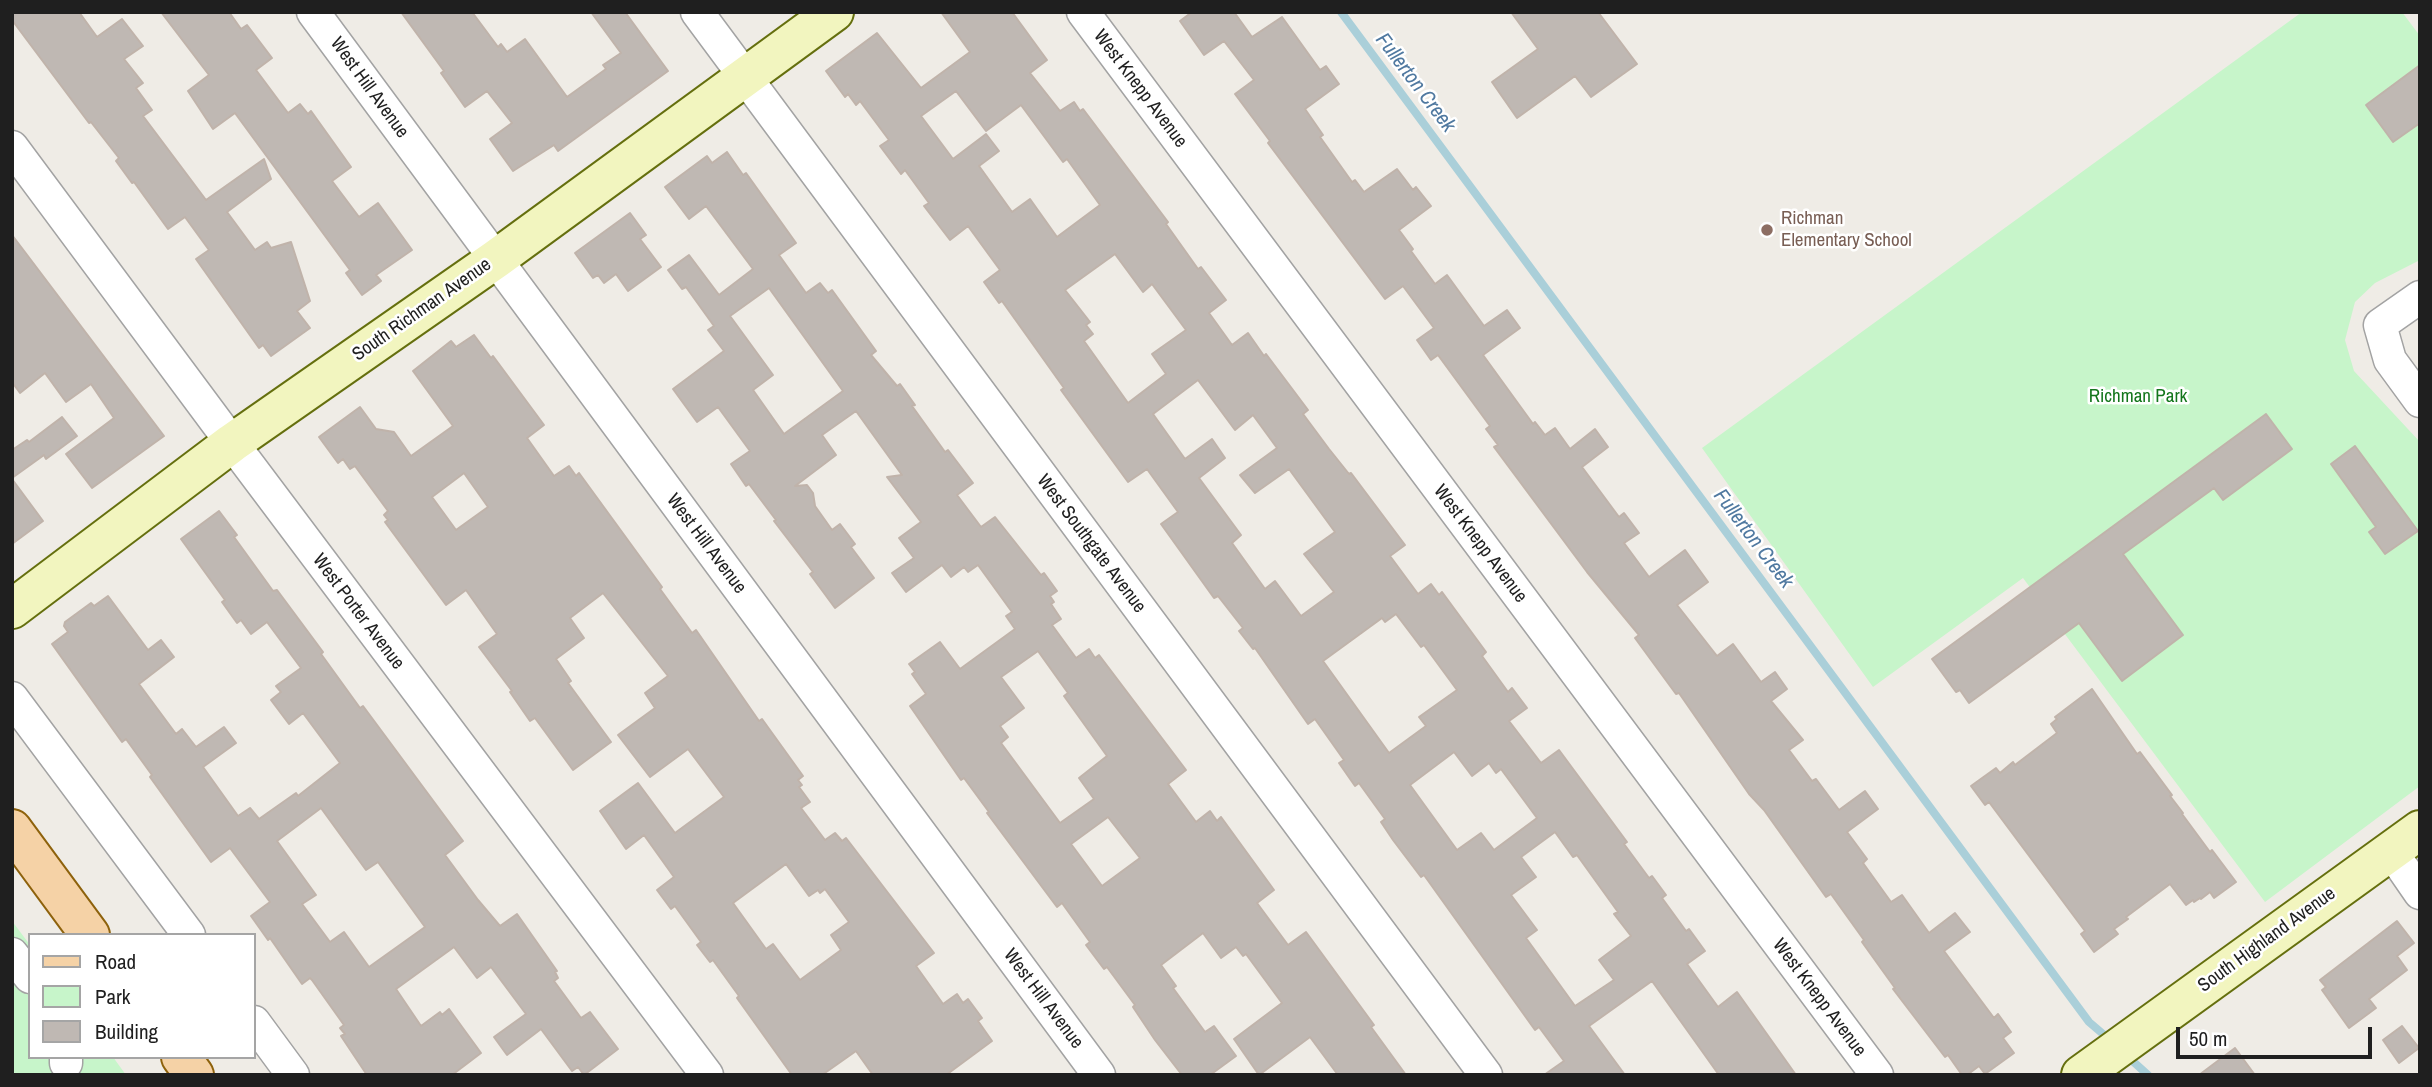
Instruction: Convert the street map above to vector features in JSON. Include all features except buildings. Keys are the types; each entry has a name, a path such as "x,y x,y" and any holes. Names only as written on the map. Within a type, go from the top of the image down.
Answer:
{"main road":[{"path":"12,830 89,933"},
{"path":"182,1059 194,1075"}],"street":[{"name":"West Hill Avenue","path":"313,12 1099,1075"},
{"name":"West Southgate Avenue","path":"697,12 1486,1075"},
{"name":"South Richman Avenue","path":"12,610 232,443 496,259 834,12"},
{"name":"West Knepp Avenue","path":"1083,12 1877,1075"},
{"name":"West Porter Avenue","path":"12,146 707,1075"},
{"path":"2420,298 2380,326 2390,360 2420,401"},
{"path":"12,698 188,933"},
{"path":"2406,840 2420,893"},
{"name":"South Highland Avenue","path":"2089,1069 2406,840"},
{"path":"12,954 28,974"},
{"path":"256,1025 293,1075"}],"green space":[{"name":"Richman Park","path":"2302,12 2402,12 2420,36 2420,260 2375,283 2355,302 2345,340 2354,371 2420,442 2420,786 2265,902 2023,578 1873,687 1702,448"},
{"path":"12,921 28,942 28,1059 114,1059 126,1075 12,1075"}],"waterway":[{"name":"Fullerton Creek","path":"1341,12 2089,1022 2110,1040"},
{"name":"Fullerton Creek","path":"2127,1056 2148,1075"}],"place":[{"name":"Richman Elementary School","path":"1767,230"}]}
